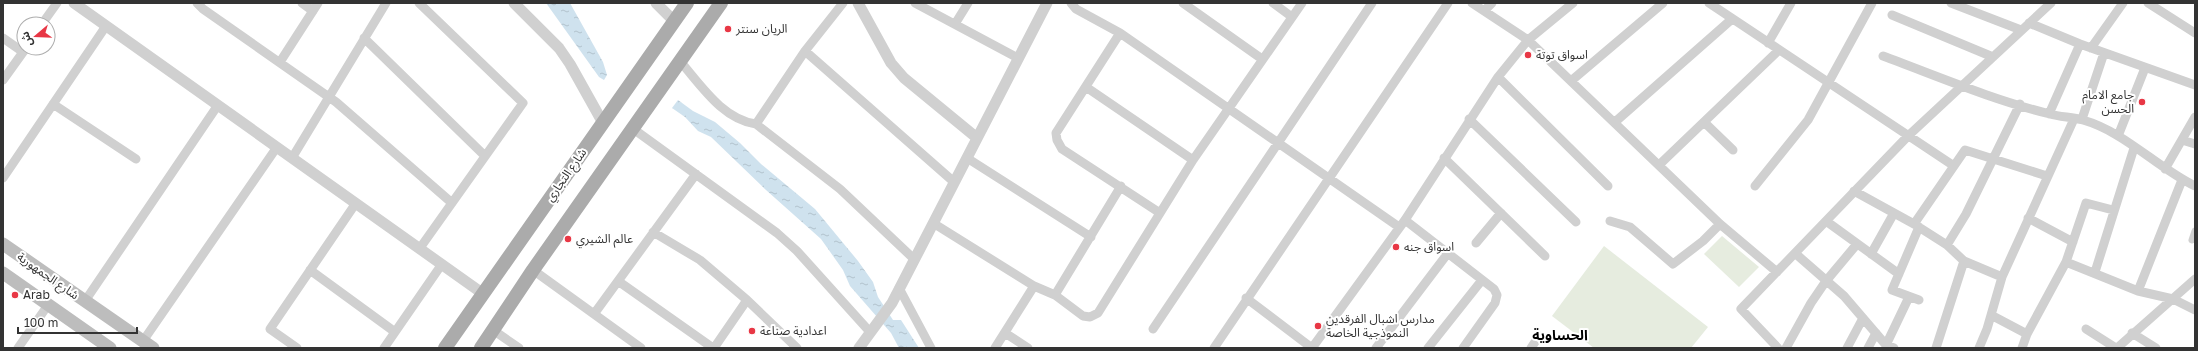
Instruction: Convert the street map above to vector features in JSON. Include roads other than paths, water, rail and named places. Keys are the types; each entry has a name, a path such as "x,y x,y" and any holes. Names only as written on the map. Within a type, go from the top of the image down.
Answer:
{"main road":[{"name":"شارع التجاري","path":"445,348 482,293 687,3"},
{"path":"481,348 533,270 721,3"},
{"name":"شارع الجمهورية","path":"3,244 148,345"},
{"name":"شارع الجمهورية","path":"3,273 110,348"}],"street":[{"path":"48,16 57,3"},
{"path":"74,3 482,293"},
{"path":"197,3 203,9 329,97 452,203"},
{"path":"302,3 313,11"},
{"path":"280,62 318,3"},
{"path":"292,158 386,3"},
{"path":"419,3 523,103 420,248"},
{"path":"514,3 559,48 570,64 603,123"},
{"path":"656,3 674,21"},
{"path":"756,124 805,51 843,3"},
{"path":"858,3 891,63 904,78 977,138"},
{"path":"915,3 1018,58"},
{"path":"955,24 968,3"},
{"path":"859,348 892,303 1047,3"},
{"path":"1071,3 1076,9 1120,33 1229,111 1399,228"},
{"path":"1183,3 1262,59"},
{"path":"1273,3 1292,17"},
{"path":"933,223 1034,286 1055,295 1082,316 1090,317 1098,313 1193,160 1229,111 1262,59 1302,3"},
{"path":"1153,329 1372,3"},
{"path":"1214,348 1246,298 1448,3"},
{"path":"1472,3 1485,10 1528,40 1720,224 1777,272"},
{"path":"1485,10 1492,3"},
{"path":"1246,298 1312,348 1405,220 1469,119 1498,77 1528,40 1573,3"},
{"path":"1571,81 1663,3"},
{"path":"1709,3 1954,166"},
{"path":"1768,43 1791,3"},
{"path":"1754,186 1808,120 1872,3"},
{"path":"1951,3 2021,30"},
{"path":"1778,348 1741,310 1908,136 2051,3"},
{"path":"2091,48 2123,3"},
{"path":"2148,3 2195,33"},
{"path":"1892,15 1993,57"},
{"path":"1615,122 1732,19"},
{"path":"2029,23 2104,53 2195,85"},
{"path":"3,178 106,26"},
{"path":"1120,33 1056,133 1057,140 1062,148 1160,213"},
{"path":"3,38 16,45"},
{"path":"364,38 485,156"},
{"path":"2049,114 2080,44"},
{"path":"1659,165 1779,50"},
{"path":"805,51 954,182"},
{"path":"1979,348 1991,315 2002,277 2047,176 2078,119 2104,53"},
{"path":"3,80 20,56"},
{"path":"1883,56 1963,86 2049,114 2078,119 2118,136 2165,169 2195,186"},
{"path":"680,60 718,104 742,122 756,124 840,189 914,259"},
{"path":"2118,136 2145,68"},
{"path":"1498,77 1608,186"},
{"path":"1086,87 1193,160"},
{"path":"53,104 136,159"},
{"path":"1948,245 1966,214 2020,104"},
{"path":"85,301 218,105"},
{"path":"2165,169 2195,117"},
{"path":"1469,119 1576,222"},
{"path":"1704,122 1733,150"},
{"path":"632,128 757,217 797,251 873,327"},
{"path":"2182,140 2195,144"},
{"path":"148,345 277,147"},
{"path":"2095,272 2134,148"},
{"path":"1919,300 1892,290 1916,225 1965,150 2047,176"},
{"path":"967,158 1091,237"},
{"path":"1444,158 1545,256"},
{"path":"594,314 696,174"},
{"path":"2138,291 2182,180"},
{"path":"1055,295 1121,186"},
{"path":"1854,191 1916,225 1948,245 1964,261 2002,277"},
{"path":"296,348 270,329 356,203"},
{"path":"2022,348 2027,334 2066,262 2086,203 2114,210"},
{"path":"1476,244 1501,213"},
{"path":"1871,254 1894,213"},
{"path":"2028,218 2073,242"},
{"path":"1405,220 1494,289 1497,296 1495,302 1463,348"},
{"path":"1610,220 1630,227 1673,264 1703,241 1720,224"},
{"path":"1826,221 1898,274"},
{"path":"2192,240 2195,231"},
{"path":"653,232 700,260 747,300 797,348"},
{"path":"1786,348 1811,303 1826,281 1857,244"},
{"path":"1376,348 1448,253"},
{"path":"1796,254 1844,296 1876,333 1890,346 1909,297"},
{"path":"1936,348 1964,261"},
{"path":"2066,262 2095,272 2138,291 2173,299 2195,310"},
{"path":"384,348 442,264"},
{"path":"310,270 395,332"},
{"path":"533,270 641,348"},
{"path":"2086,329 2117,348 2132,333 2195,279"},
{"path":"1428,348 1482,280"},
{"path":"618,281 714,348 747,300"},
{"path":"995,348 1034,286"},
{"path":"899,288 931,348"},
{"path":"18,348 48,305"},
{"path":"1991,315 2027,334"},
{"path":"1847,348 1863,318"},
{"path":"493,330 518,348"},
{"path":"1005,333 1028,348"},
{"path":"1868,348 1876,333"},
{"path":"2132,333 2156,348"},
{"path":"1531,348 1539,336"}],"water":[{"path":"546,3 570,3 603,62 607,75 604,80 599,77"},
{"path":"678,100 693,111 715,122 740,143 761,164 815,209 858,261 873,282 878,297 893,320 901,320 919,348 899,348 891,333 850,286 843,270 821,239 766,190 711,137 698,131 685,117 672,108"}],"place":[{"name":"الريان سنتر","path":"728,29"},
{"name":"اسواق توتة","path":"1528,55"},
{"name":"جامع الامام الحسن","path":"2142,102"},
{"name":"عالم الشيري","path":"568,239"},
{"name":"اسواق جنه","path":"1396,247"},
{"name":"Arab","path":"15,295"},
{"name":"مدارس اشبال الفرقدين النموذجية الخاصة","path":"1318,326"},
{"name":"اعدادية صناعة","path":"752,331"}],"district":[{"name":"الحساوية","path":"1560,335"}]}
